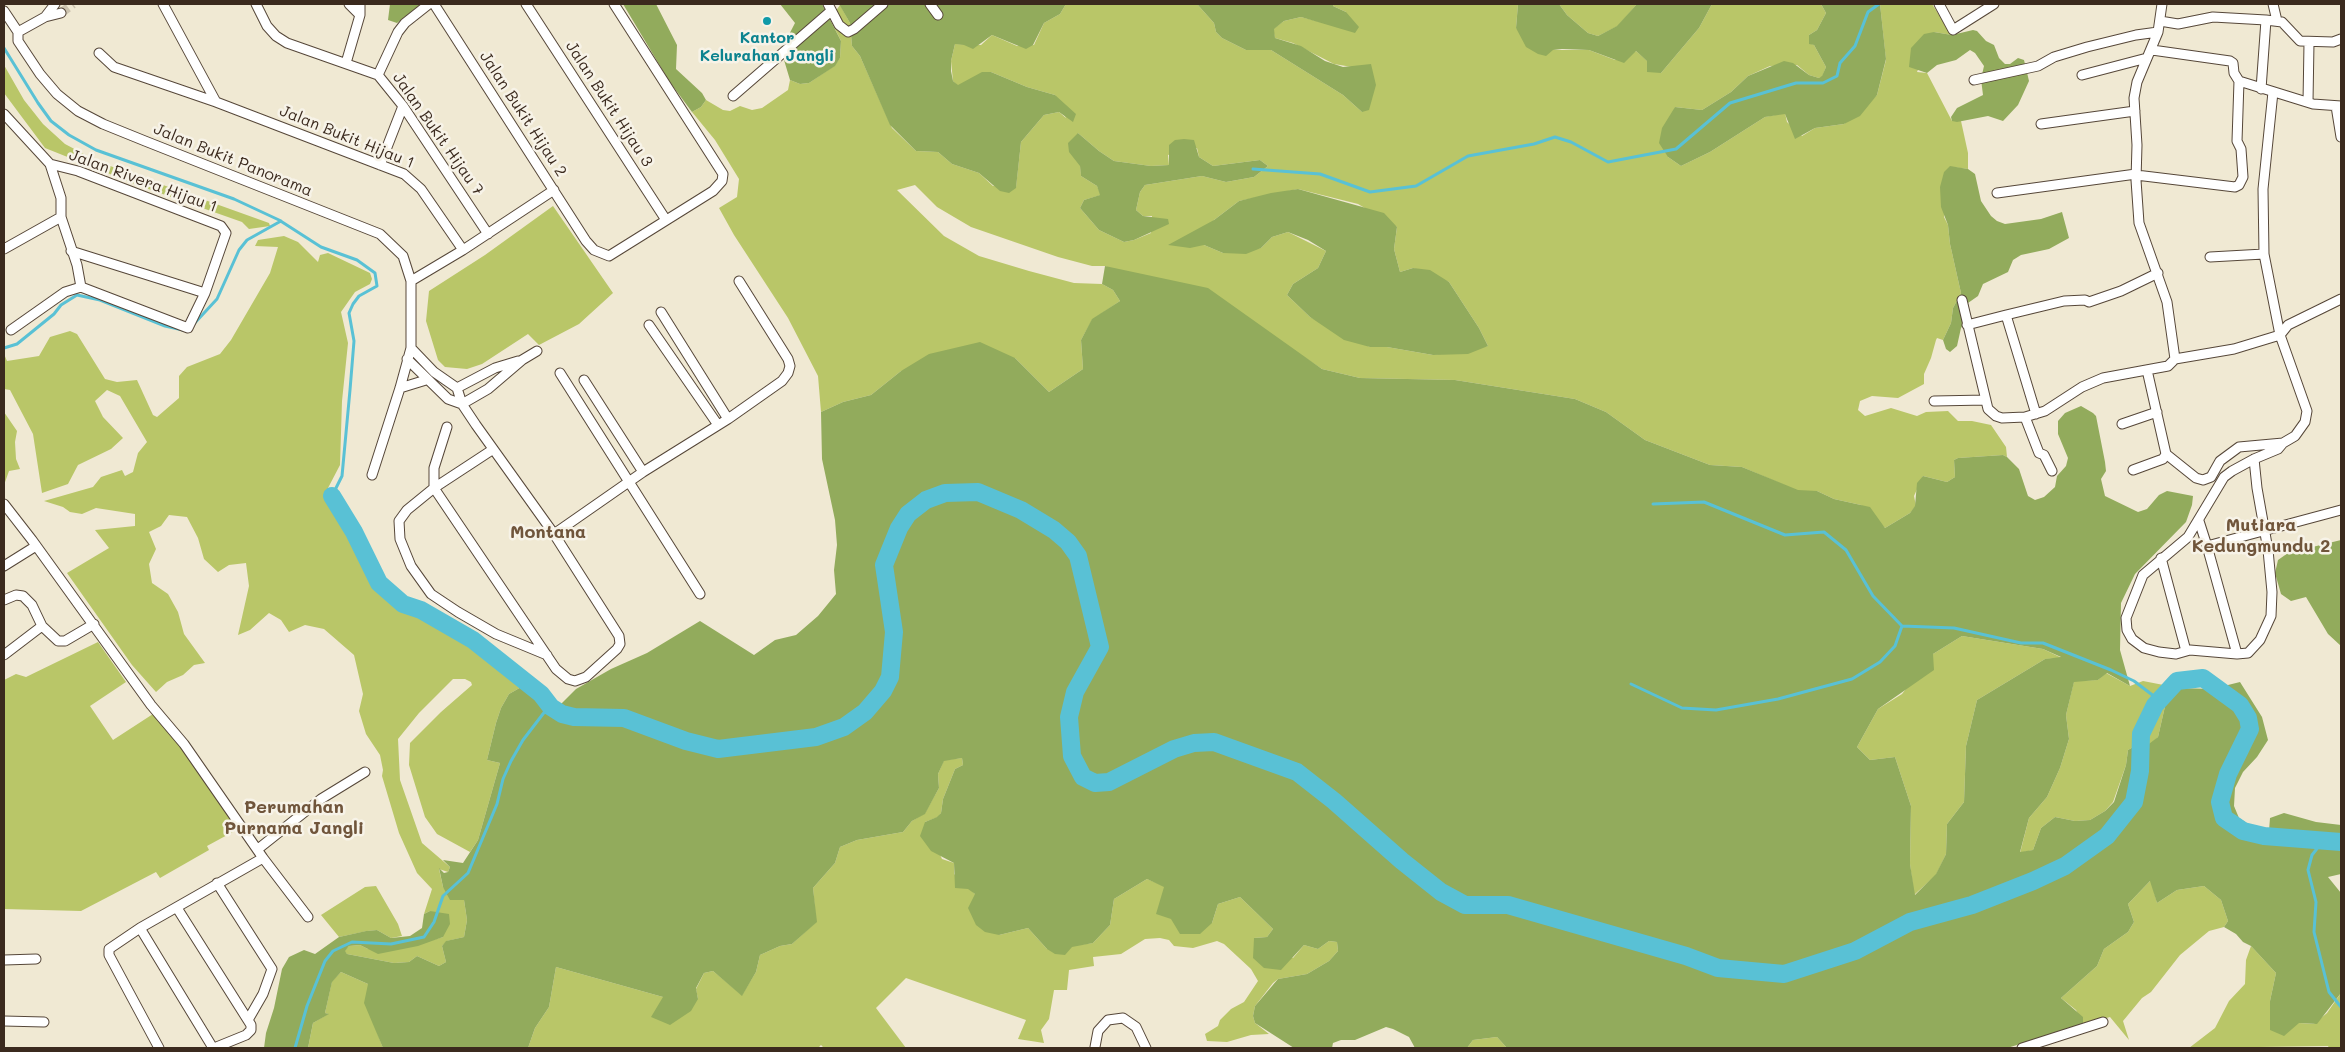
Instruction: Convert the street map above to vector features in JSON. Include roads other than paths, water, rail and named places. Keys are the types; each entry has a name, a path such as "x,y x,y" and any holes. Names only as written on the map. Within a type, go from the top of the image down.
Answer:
{"street":[{"path":"45,17 55,4"},
{"path":"163,4 216,102"},
{"name":"Jalan Bukit Hijau 7","path":"256,4 267,26 276,36 287,43 378,76 403,106 488,234"},
{"path":"349,4 360,15"},
{"path":"346,63 360,15 360,4"},
{"path":"378,76 398,32 405,23 429,4"},
{"name":"Jalan Bukit Hijau 2","path":"434,4 586,241 594,250 602,255 609,256 666,220"},
{"name":"Jalan Bukit Hijau 3","path":"526,4 666,220"},
{"path":"614,4 719,166 722,181 713,192 666,220"},
{"path":"733,96 830,7 839,25 848,32 883,4"},
{"path":"930,4 938,15"},
{"path":"1939,4 1953,30 1994,4"},
{"path":"2162,4 2158,32 2138,82 2134,98 2136,174 2139,224 2167,302 2175,359"},
{"path":"2273,4 2278,21"},
{"name":"Jalan Bukit Panorama","path":"4,11 18,32 18,41 40,74 57,94 78,111 136,138 380,234 403,256 411,281 411,348 372,475"},
{"path":"18,32 45,17 61,13"},
{"path":"2160,21 2178,24 2213,17 2278,21 2282,22 2300,41 2309,43 2333,42 2341,39"},
{"path":"2260,89 2266,20"},
{"path":"1974,80 2038,66 2054,57 2087,47 2158,32"},
{"path":"2308,102 2309,43"},
{"name":"Jalan Bukit Hijau 1","path":"99,53 114,67 216,102 380,165 413,180 463,250"},
{"path":"1997,193 2136,174 2235,187 2239,185 2243,177 2241,149 2237,141 2239,81 2234,73 2233,63 2230,61 2150,54 2082,75"},
{"path":"2239,81 2260,89 2308,102 2339,106 2341,137"},
{"path":"2254,459 2271,584 2271,616 2260,640 2248,653 2237,654 2186,651 2176,654 2144,648 2132,639 2127,630 2126,618 2143,575 2188,537 2224,477 2254,459 2278,449 2283,443 2295,436 2301,430 2308,411 2280,336 2264,254 2263,189 2273,92"},
{"path":"380,165 403,106"},
{"path":"2041,124 2135,111"},
{"name":"Jalan Rivera Hijau 1","path":"4,114 50,164 61,198 61,217 77,265 81,288"},
{"name":"Jalan Rivera Hijau 1","path":"50,164 78,171 225,228 226,238 205,293"},
{"path":"411,281 463,250 554,190"},
{"path":"5,245 61,217"},
{"path":"11,330 65,292 81,288 188,328 205,293 71,251"},
{"path":"2210,257 2264,254"},
{"path":"1967,325 2064,301 2085,300 2089,302 2121,291 2158,273"},
{"path":"554,534 628,482 728,419 782,381 790,366 788,359 739,280"},
{"path":"1962,300 1988,408 1996,416 2025,417 2036,414 2103,378 2168,366 2175,359 2234,349 2280,336 2288,325 2341,299"},
{"path":"661,312 728,419"},
{"path":"2006,315 2036,414"},
{"path":"649,325 718,425"},
{"path":"411,348 434,372 457,388 462,404 492,450 554,534 620,640 617,649 597,668 580,680 568,679 556,669 434,488 434,468 447,427"},
{"path":"457,388 495,368 522,360 537,352"},
{"path":"408,359 426,380 448,399 462,404 488,389 522,360"},
{"path":"2147,370 2166,454 2191,476 2203,480 2211,477 2220,461 2239,447 2283,443"},
{"path":"560,373 700,594"},
{"path":"400,388 426,380"},
{"path":"584,380 643,472"},
{"path":"1934,401 1986,400"},
{"path":"2122,424 2157,412"},
{"path":"2025,417 2039,453 2044,455 2052,471"},
{"path":"492,450 434,488 402,515 398,528 400,539 411,566 430,594 458,612 518,644 547,655"},
{"path":"2133,470 2163,459 2166,454"},
{"path":"4,504 94,624 151,705 184,744 263,858 308,917"},
{"path":"2207,546 2341,510"},
{"path":"2199,521 2237,654"},
{"path":"4,566 36,546"},
{"path":"2161,558 2186,651"},
{"path":"4,600 16,595 23,596 32,605 42,626 58,641 65,641 94,624"},
{"path":"4,656 42,626"},
{"path":"258,850 321,799 365,772"},
{"path":"159,1048 109,955 109,949 112,945 140,928 263,858"},
{"path":"217,884 272,970 263,994 248,1020"},
{"path":"140,928 214,1048 246,1034 251,1030 248,1020 177,908"},
{"path":"4,960 36,959"},
{"path":"1095,1048 1098,1031 1108,1020 1123,1018 1136,1027 1146,1048"},
{"path":"4,1021 44,1022"},
{"path":"2022,1048 2103,1022"}],"waterway":[{"path":"1253,169 1320,174 1370,192 1416,186 1468,156 1534,144 1555,137 1571,142 1608,162 1676,149 1730,103 1796,83 1823,83 1837,76 1840,63 1855,46 1868,12 1879,4"},
{"path":"4,48 51,121 69,135 96,150 234,199 279,220 321,247 357,260 375,273 377,286 359,296 349,313 354,341 350,390 342,476 332,496"},
{"path":"192,326 217,299 239,250 247,240 281,221"},
{"path":"4,348 17,344 54,314 61,305 77,295 100,300 165,326 183,330"},
{"path":"332,496 354,532 379,583 403,604 421,610 473,640 541,694 551,707 562,714 574,717 624,718 686,741 718,749 816,737 844,727 865,712 883,691 890,677 894,632 884,565 899,528 908,514 926,500 945,493 978,492 1021,510 1054,530 1068,542 1078,556 1100,647 1075,692 1069,717 1072,756 1083,777 1095,783 1109,782 1174,749 1194,743 1214,742 1297,772 1441,892 1465,905 1508,905 1686,956 1718,968 1784,974 1855,951 1910,922 1972,905 2065,866 2107,836 2134,802 2140,771 2141,734 2155,705 2177,681 2203,678 2240,705 2248,718 2250,729 2228,774 2220,802 2224,818 2243,831 2264,836 2341,842"},
{"path":"1653,504 1704,502 1785,535 1824,532 1846,550 1873,596 1902,626 1954,628 2021,643 2043,643 2134,681 2159,700"},
{"path":"1631,684 1682,708 1716,710 1778,699 1852,679 1880,662 1895,646 1902,626"},
{"path":"295,1048 307,1006 325,961 333,951 352,942 391,944 424,937 434,922 443,896 468,873 497,804 503,779 511,761 523,740 546,710 551,707"},
{"path":"2323,841 2312,855 2308,870 2316,902 2314,932 2329,992 2341,1007"}],"tunnel":[{"path":"61,13 73,4"}],"place":[{"name":"Kantor Kelurahan Jangli","path":"767,21"}],"district":[{"name":"Montana","path":"548,532"},
{"name":"Mutiara Kedungmundu 2","path":"2261,535"},
{"name":"Perumahan Purnama Jangli","path":"294,818"}]}
